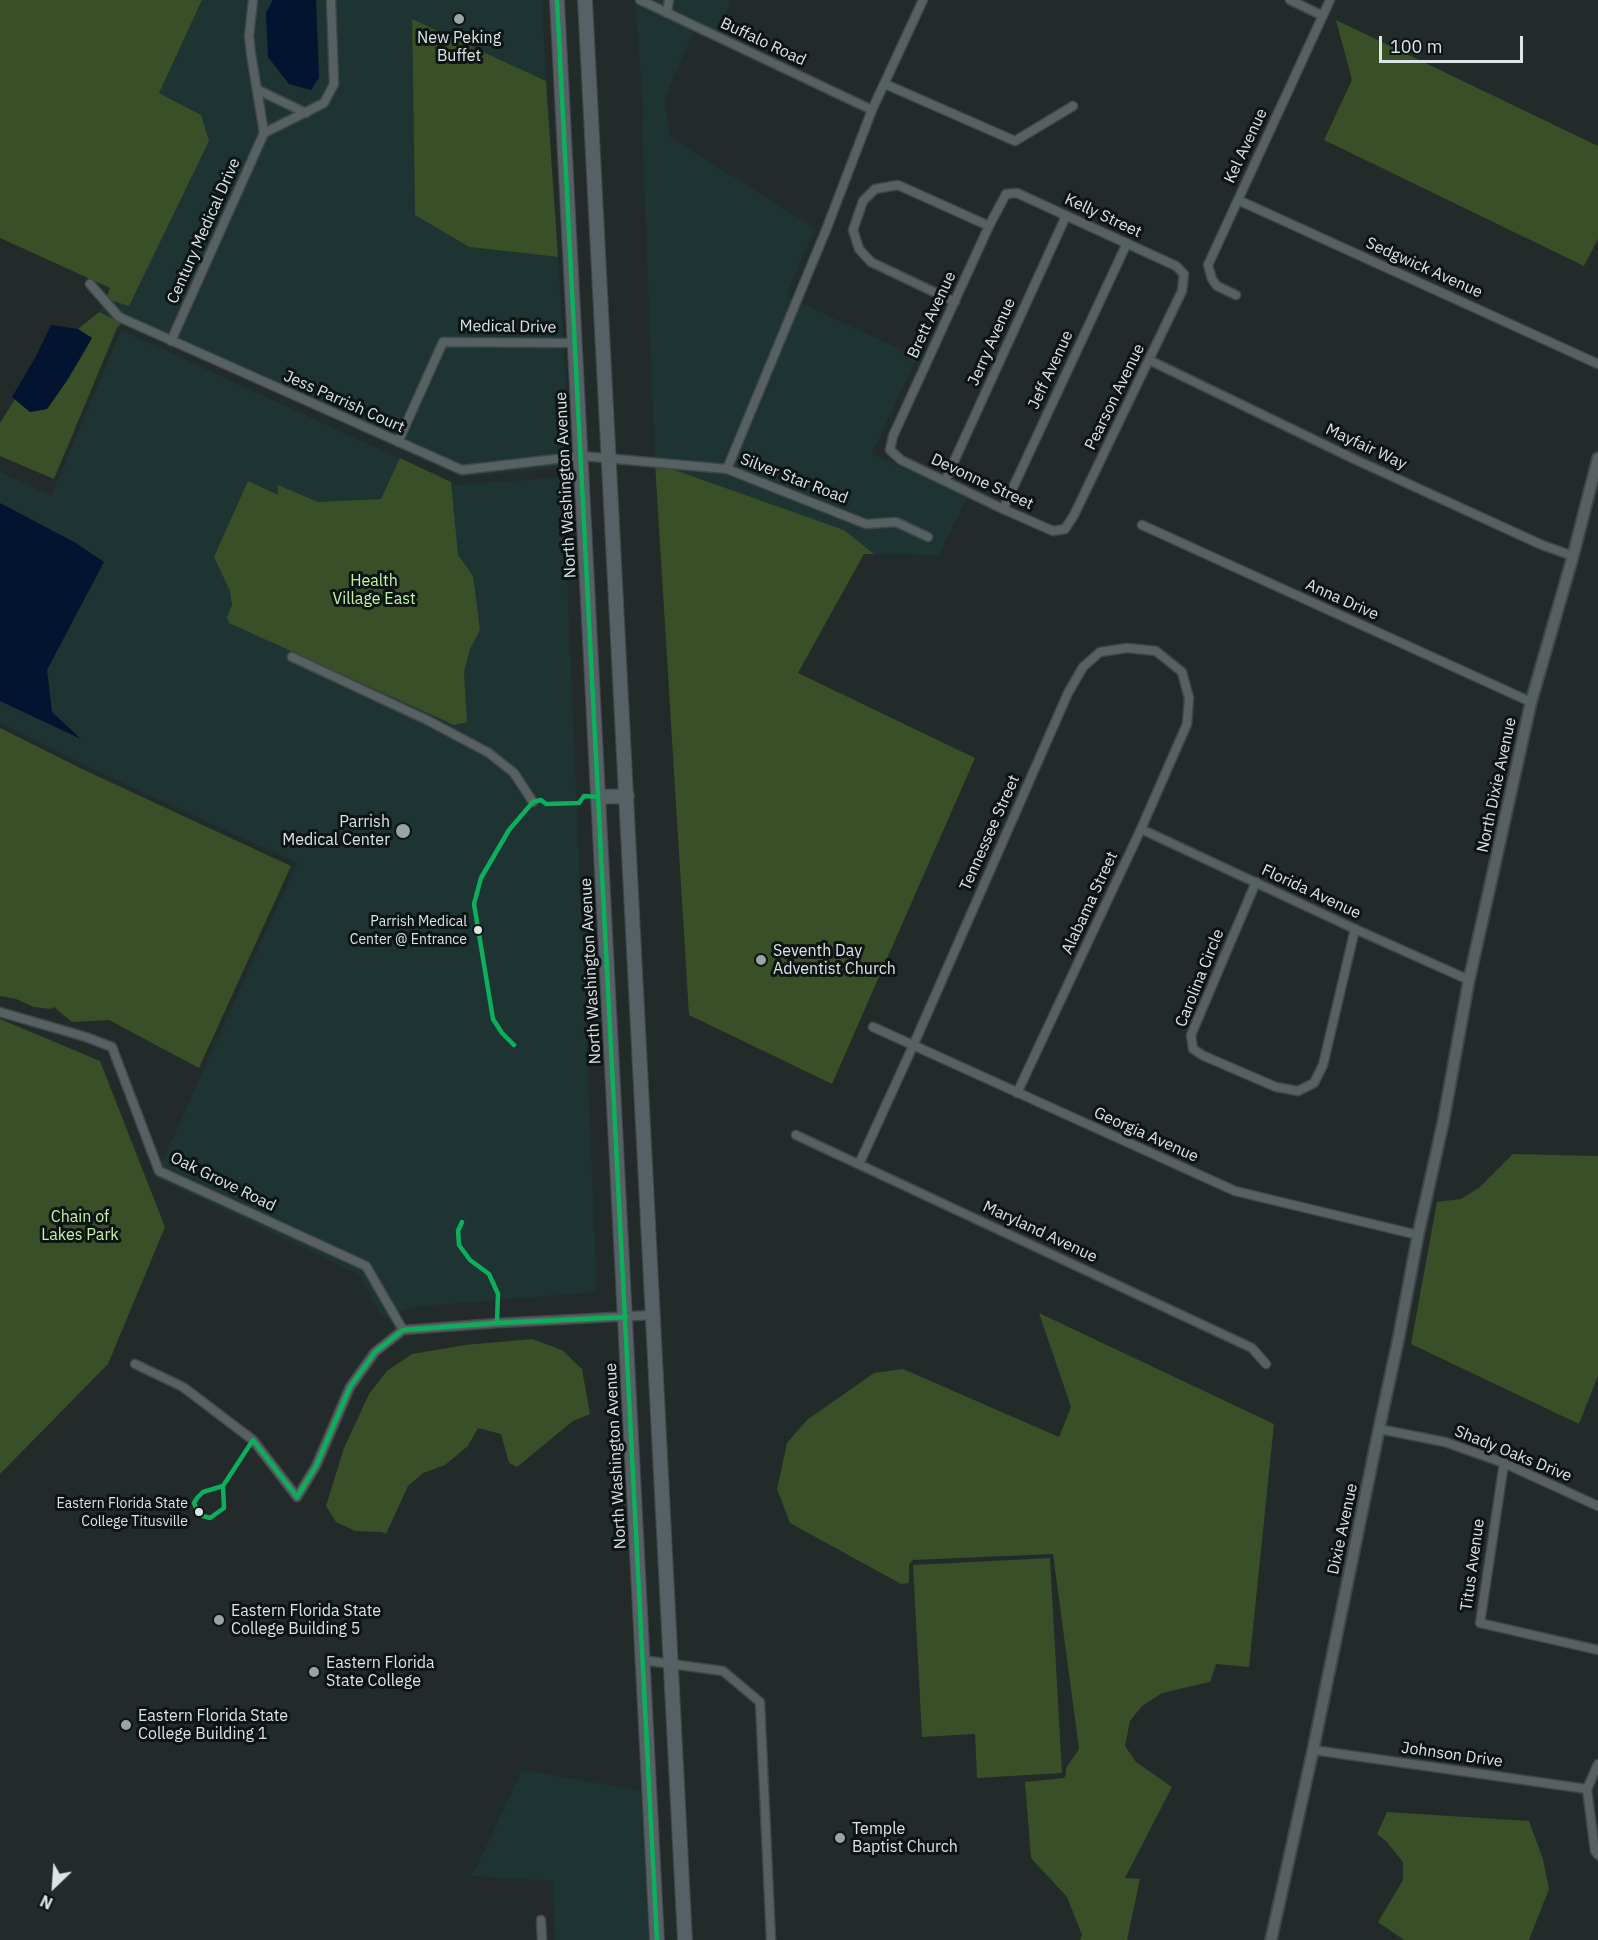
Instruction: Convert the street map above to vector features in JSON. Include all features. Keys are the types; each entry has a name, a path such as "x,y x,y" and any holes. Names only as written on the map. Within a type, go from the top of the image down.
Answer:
{"main road":[{"name":"North Washington Avenue","path":"557,0 657,1940"},
{"path":"585,0 685,1940"},
{"path":"598,797 627,796"}],"street":[{"path":"254,0 249,36 264,133 324,103 334,84 331,0"},
{"name":"Buffalo Road","path":"640,0 872,110"},
{"path":"667,13 669,0"},
{"path":"727,469 826,230 872,110 923,0"},
{"path":"1290,0 1323,16"},
{"name":"Kel Avenue","path":"1236,295 1217,286 1212,279 1208,265 1330,0"},
{"path":"885,84 1015,141 1073,106"},
{"path":"258,90 306,113"},
{"name":"Century Medical Drive","path":"171,341 264,133"},
{"path":"955,302 872,262 859,249 853,230 863,201 875,189 898,185 989,226"},
{"name":"Kelly Street","path":"1006,194 1017,193 1176,266 1184,274"},
{"name":"Brett Avenue","path":"890,450 892,436 1006,194"},
{"name":"Sedgwick Avenue","path":"1238,200 1598,364"},
{"name":"Jerry Avenue","path":"945,481 1066,216"},
{"name":"Jeff Avenue","path":"1003,509 1126,243"},
{"name":"Pearson Avenue","path":"1065,529 1074,515 1182,291 1184,274"},
{"name":"Jess Parrish Court","path":"90,284 119,317 462,470 582,456 609,458"},
{"name":"Medical Drive","path":"398,442 443,342 575,343"},
{"name":"Mayfair Way","path":"1149,360 1354,459 1573,556"},
{"name":"Devonne Street","path":"890,450 901,460 1003,509 1053,531 1065,529"},
{"name":"Silver Star Road","path":"609,458 727,469 866,524 896,522 928,537"},
{"name":"North Dixie Avenue","path":"1443,1124 1469,980 1531,702 1573,556 1598,458"},
{"name":"Anna Drive","path":"1142,525 1531,702"},
{"name":"Tennessee Street","path":"859,1164 1068,693 1083,667 1100,652 1127,648 1156,651 1182,672 1189,698 1187,724"},
{"path":"292,657 427,720 489,753 514,773 532,802"},
{"name":"Alabama Street","path":"1017,1093 1141,829 1187,724"},
{"name":"Florida Avenue","path":"1141,829 1469,980"},
{"name":"Carolina Circle","path":"1256,882 1191,1035 1193,1049 1204,1056 1276,1087 1298,1091 1314,1083 1323,1065 1355,929"},
{"name":"Oak Grove Road","path":"0,1012 86,1036 111,1047 159,1170 366,1266 403,1330"},
{"name":"Georgia Avenue","path":"873,1027 1234,1191 1418,1235"},
{"name":"Dixie Avenue","path":"1271,1940 1313,1750 1400,1336 1418,1235 1443,1124"},
{"name":"Maryland Avenue","path":"796,1135 1252,1348 1266,1364"},
{"path":"135,1364 183,1387 253,1440 297,1497 316,1467 350,1387 375,1352 403,1330 653,1316"},
{"name":"Shady Oaks Drive","path":"1379,1429 1445,1442 1503,1463 1598,1506"},
{"name":"Titus Avenue","path":"1503,1463 1480,1623 1598,1650"},
{"path":"642,1660 723,1671 760,1702 771,1940"},
{"name":"Johnson Drive","path":"1313,1750 1587,1789"},
{"path":"1598,1764 1587,1789 1595,1851 1598,1855"},
{"path":"541,1920 542,1940"}],"shaded area":[{"path":"202,0 273,0 266,13 319,78 316,0 542,0 546,81 412,19 415,215 469,247 558,257 571,467 460,477 99,312 106,299 129,306 201,115 159,93"},
{"path":"635,0 732,0 715,41 696,27 665,98 670,137 815,228 786,296 917,357 872,453 967,498 939,555 874,554 844,530 655,463 643,107"},
{"name":"Parrish Medical Center","path":"121,330 457,485 563,477 597,1292 412,1307 383,1319 360,1275 155,1177 297,863 84,765 0,723 0,472 51,496"},
{"path":"522,1770 641,1791 649,1940 555,1940 553,1881 472,1876"}],"green space":[{"path":"0,0 202,0 159,93 201,115 209,141 129,306 106,299 110,288 0,238"},
{"path":"412,19 546,81 558,257 469,247 415,215"},
{"path":"1336,20 1598,146 1598,239 1584,266 1324,140 1352,80"},
{"path":"99,312 122,323 117,328 54,479 0,456 0,423 15,399 30,412 47,409 92,338 78,329"},
{"name":"Health Village East","path":"400,458 451,482 458,555 473,576 480,630 470,649 464,672 467,722 454,725 229,623 227,617 232,605 230,591 214,557 248,481 278,495 278,485 318,502 381,499"},
{"path":"655,463 844,530 874,554 864,554 798,673 975,758 832,1084 689,1015"},
{"path":"0,728 82,769 291,866 199,1068 109,1020 72,1022 54,1007 51,1009 34,1007 16,999 0,996"},
{"name":"Chain of Lakes Park","path":"0,1019 100,1061 165,1227 108,1364 0,1474"},
{"path":"1513,1154 1598,1156 1598,1376 1579,1424 1411,1344 1437,1202 1461,1199 1480,1187"},
{"path":"1039,1313 1274,1424 1249,1667 1216,1664 1210,1682 1162,1693 1142,1706 1130,1721 1125,1746 1136,1762 1172,1787 1125,1878 1140,1879 1127,1940 1080,1940 1082,1935 1067,1897 1031,1858 1025,1782 1064,1778 1066,1768 1079,1749 1053,1554 913,1560 909,1564 909,1583 901,1584 790,1523 777,1489 787,1443 807,1420 874,1373 903,1369 1059,1437 1071,1407"},
{"path":"532,1339 562,1350 582,1369 590,1414 573,1421 517,1467 509,1463 501,1434 478,1428 468,1446 445,1465 423,1473 408,1486 386,1534 355,1531 336,1522 326,1506 344,1448 369,1394 387,1371 412,1354 465,1345"},
{"path":"1050,1558 1062,1773 977,1778 975,1734 922,1737 913,1565"},
{"path":"1387,1812 1529,1821 1543,1859 1549,1889 1529,1940 1404,1940 1378,1922 1403,1880 1403,1862 1386,1841 1377,1834"}],"water":[{"path":"273,0 316,0 319,78 311,90 289,84 268,57 266,13"},
{"path":"51,325 78,329 92,338 47,409 30,412 12,397"},
{"path":"0,503 76,543 104,562 47,670 52,712 81,739 0,701"}],"transit line":[{"path":"557,0 657,1940"},
{"path":"514,1045 493,1019 474,904 481,878 509,830 533,802 541,800 546,804 579,803 584,796 598,797"},
{"path":"462,1222 458,1231 459,1245 470,1260 489,1274 498,1294 497,1323"},
{"path":"223,1486 253,1440 297,1497 316,1466 350,1387 375,1352 403,1330 626,1317"},
{"path":"223,1486 224,1508 210,1518 203,1516 194,1503 197,1498 203,1492 223,1486"}],"place":[{"name":"New Peking Buffet","path":"459,19"},
{"name":"Parrish Medical Center","path":"403,831"},
{"name":"Parrish Medical Center @ Entrance","path":"478,930"},
{"name":"Seventh Day Adventist Church","path":"761,960"},
{"name":"Eastern Florida State College Titusville","path":"199,1512"},
{"name":"Eastern Florida State College Building 5","path":"219,1620"},
{"name":"Eastern Florida State College","path":"314,1672"},
{"name":"Eastern Florida State College Building 1","path":"126,1725"},
{"name":"Temple Baptist Church","path":"840,1838"}]}
